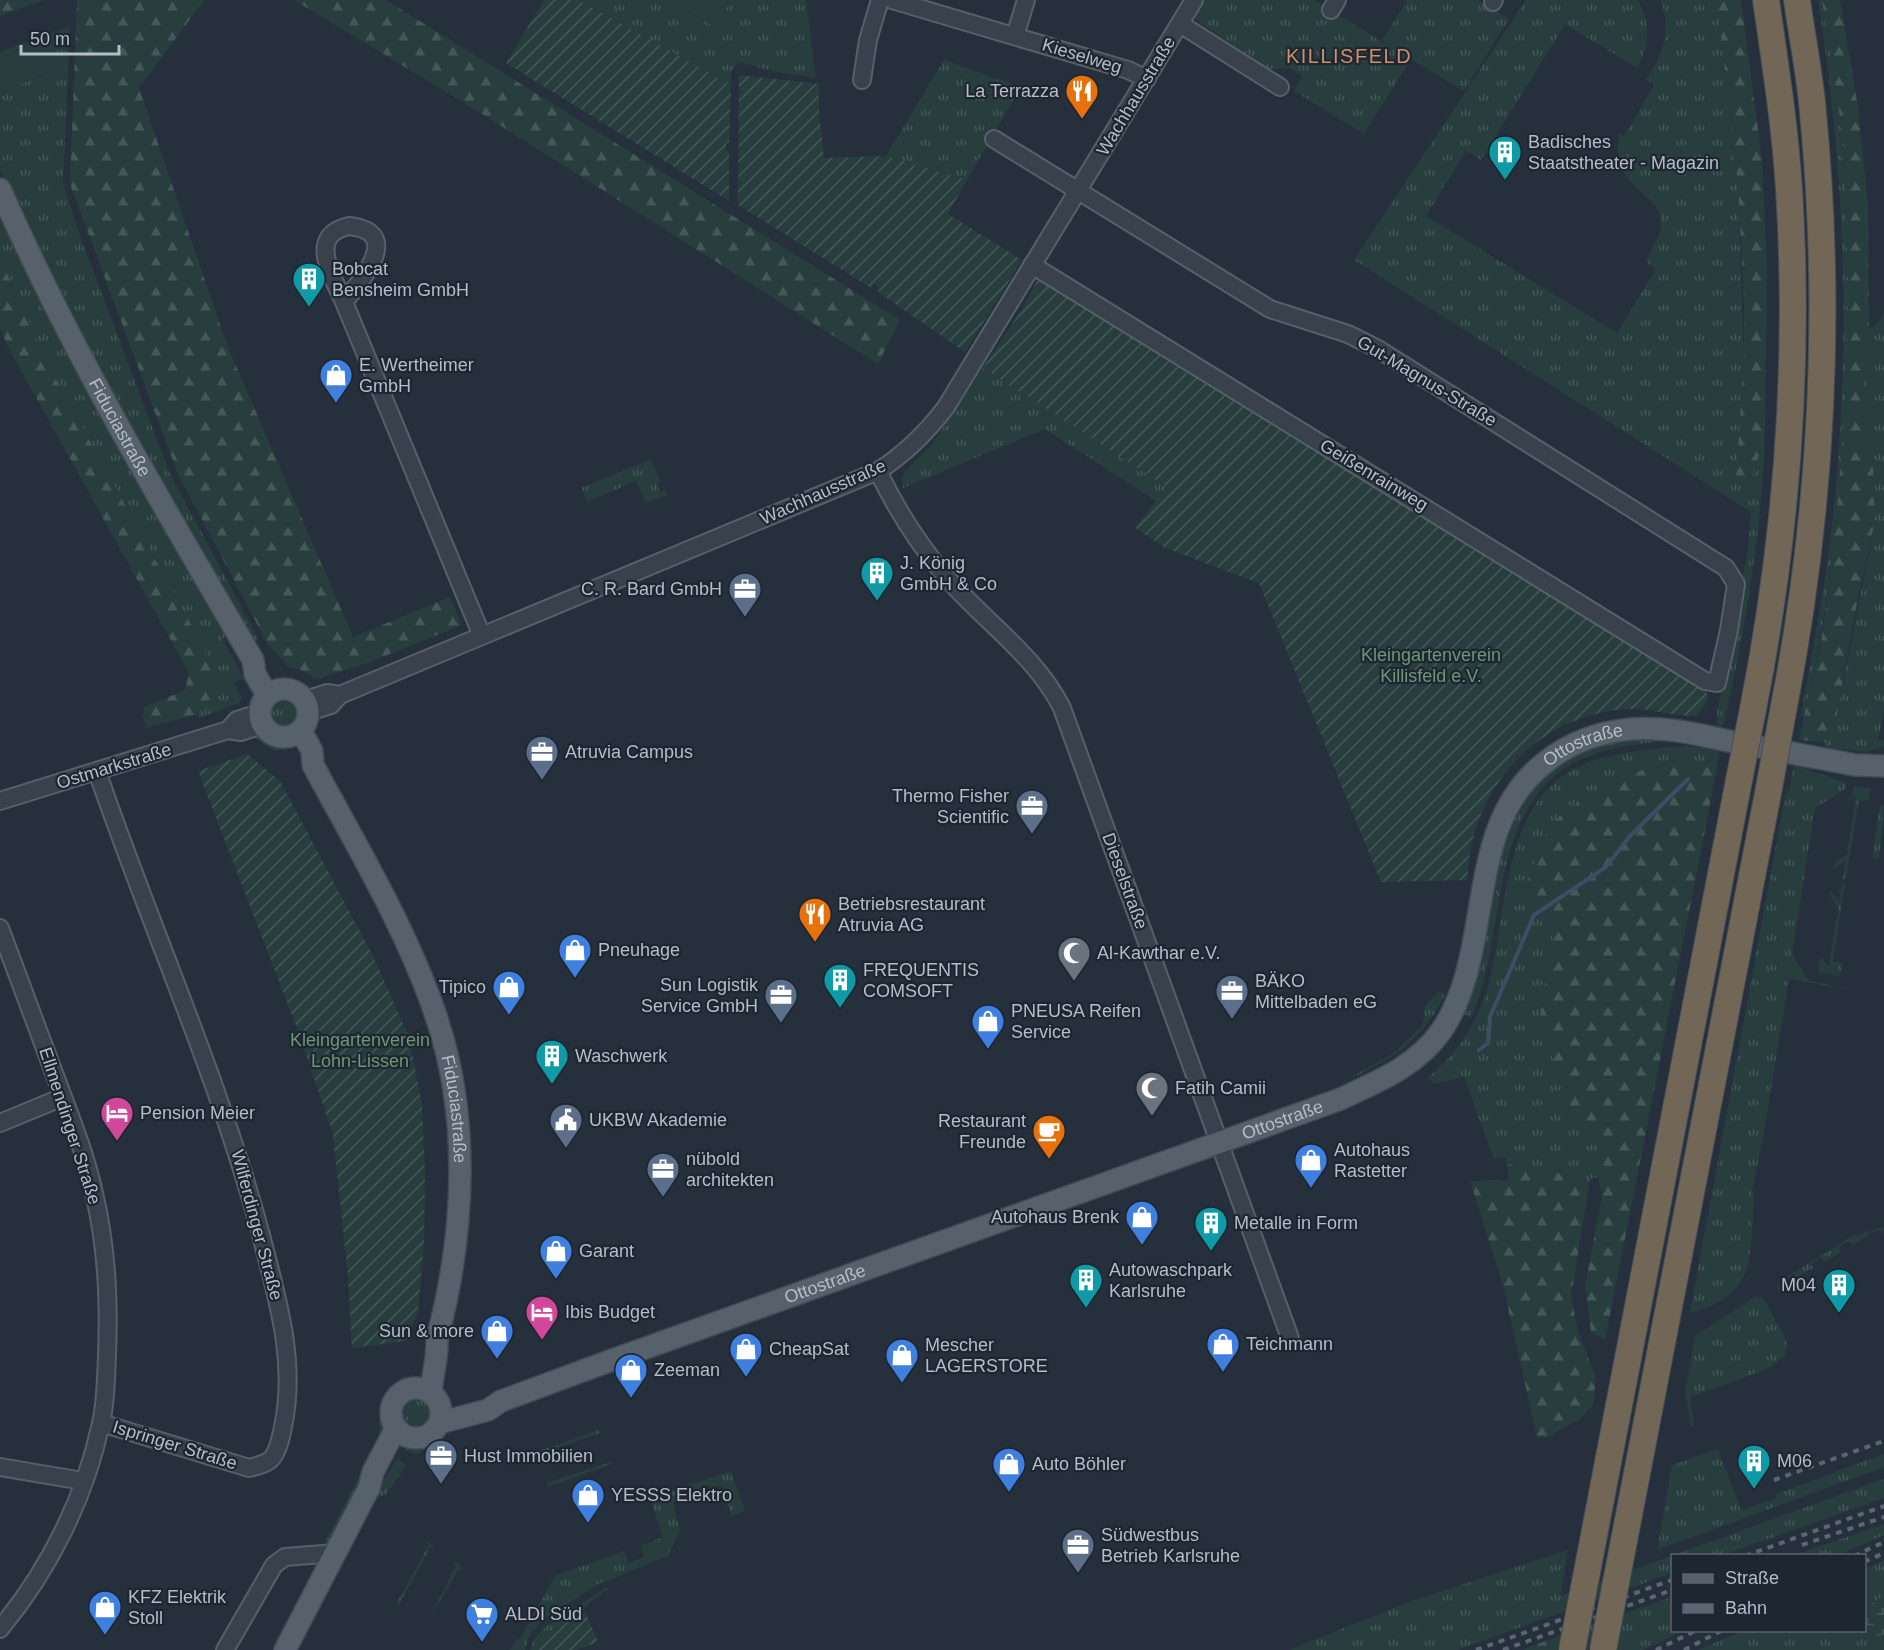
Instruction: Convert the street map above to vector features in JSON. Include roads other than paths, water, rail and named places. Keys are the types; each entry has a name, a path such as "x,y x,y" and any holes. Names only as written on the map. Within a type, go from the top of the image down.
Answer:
{"highway":[{"path":"1572,1650 1771,620 1784,515 1794,356 1789,187 1766,0"},
{"path":"1603,1650 1799,628 1812,517 1823,355 1823,268 1813,111 1797,0"}],"main road":[{"name":"Fiduciastraße","path":"0,189 61,319 102,399 253,660 255,674 267,706"},
{"path":"294,691 301,720 273,736 267,706 294,691"},
{"name":"Fiduciastraße","path":"301,720 312,751 313,765 397,922 425,987 445,1047 459,1142 460,1194 456,1245 432,1376 436,1406"},
{"name":"Ottostraße","path":"436,1406 501,1401 1338,1100 1398,1071 1424,1051 1445,1024 1463,988 1487,871 1501,820 1515,794 1531,773 1566,748 1605,733 1652,729 1855,765 1884,766"},
{"name":"Fiduciastraße","path":"410,1389 437,1339"},
{"path":"410,1389 421,1389 436,1406 429,1435 404,1433 391,1413 394,1402 400,1394 410,1389"},
{"path":"285,1650 369,1488 373,1472 404,1433"}],"street":[{"path":"862,80 868,40 880,0"},
{"name":"Kieselweg","path":"892,0 1128,70 1147,79"},
{"path":"1015,36 1026,0"},
{"name":"Wachhausstraße","path":"301,720 331,705 340,695 878,471 915,442 946,407 1194,0"},
{"path":"1180,24 1280,87"},
{"path":"994,140 1077,191"},
{"name":"Gut-Magnus-Straße","path":"1077,191 1270,309 1348,334 1378,349 1726,568 1736,584 1717,683"},
{"name":"Geißenrainweg","path":"1032,265 1705,681 1717,683"},
{"path":"344,302 482,636"},
{"name":"Dieselstraße","path":"878,471 922,546 947,579 1043,678 1055,696 1072,734 1290,1338"},
{"name":"Ostmarkstraße","path":"0,801 228,730 241,732 267,706"},
{"name":"Wilferdinger Straße","path":"97,771 225,1115 252,1203 284,1326 289,1377 282,1433 272,1459 249,1468"},
{"name":"Ellmendinger Straße","path":"0,928 63,1097 94,1191 106,1254 109,1299 101,1423 83,1481 67,1525 46,1565 23,1602 0,1629"},
{"path":"0,1123 63,1097"},
{"name":"Ispringer Straße","path":"101,1423 249,1468"},
{"path":"0,1467 83,1481"},
{"path":"225,1650 274,1565 285,1557 336,1553"}],"waterway":[{"path":"1479,1050 1488,1043 1490,1017 1534,915 1606,867 1629,837 1688,779"}],"railway":[{"path":"1774,1480 1884,1441"},
{"path":"1751,1554 1884,1506"},
{"path":"1802,1545 1884,1517"},
{"path":"1858,1554 1884,1542"},
{"path":"1866,1561 1884,1553"},
{"path":"1476,1650 1671,1580"},
{"path":"1503,1650 1671,1590"},
{"path":"1656,1650 1693,1632"},
{"path":"1684,1650 1719,1632"}],"place":[{"name":"La Terrazza","path":"1082,120"},
{"name":"Badisches Staatstheater - Magazin","path":"1505,181"},
{"name":"Bobcat Bensheim GmbH","path":"309,308"},
{"name":"E. Wertheimer GmbH","path":"336,404"},
{"name":"J. König GmbH & Co","path":"877,602"},
{"name":"C. R. Bard GmbH","path":"745,618"},
{"name":"Atruvia Campus","path":"542,781"},
{"name":"Thermo Fisher Scientific","path":"1032,835"},
{"name":"Betriebsrestaurant Atruvia AG","path":"815,943"},
{"name":"Pneuhage","path":"575,979"},
{"name":"Al-Kawthar e.V.","path":"1074,982"},
{"name":"FREQUENTIS COMSOFT","path":"840,1009"},
{"name":"Tipico","path":"509,1016"},
{"name":"BÄKO Mittelbaden eG","path":"1232,1020"},
{"name":"Sun Logistik Service GmbH","path":"781,1024"},
{"name":"PNEUSA Reifen Service","path":"988,1050"},
{"name":"Waschwerk","path":"552,1085"},
{"name":"Fatih Camii","path":"1152,1117"},
{"name":"Pension Meier","path":"117,1142"},
{"name":"UKBW Akademie","path":"566,1149"},
{"name":"Restaurant Freunde","path":"1049,1160"},
{"name":"Autohaus Rastetter","path":"1311,1189"},
{"name":"nübold architekten","path":"663,1198"},
{"name":"Autohaus Brenk","path":"1142,1246"},
{"name":"Metalle in Form","path":"1211,1252"},
{"name":"Garant","path":"556,1280"},
{"name":"Autowaschpark Karlsruhe","path":"1086,1309"},
{"name":"M04","path":"1839,1314"},
{"name":"Ibis Budget","path":"542,1341"},
{"name":"Sun & more","path":"497,1360"},
{"name":"Teichmann","path":"1223,1373"},
{"name":"CheapSat","path":"746,1378"},
{"name":"Mescher LAGERSTORE","path":"902,1384"},
{"name":"Zeeman","path":"631,1399"},
{"name":"Hust Immobilien","path":"441,1485"},
{"name":"M06","path":"1754,1490"},
{"name":"Auto Böhler","path":"1009,1493"},
{"name":"YESSS Elektro","path":"588,1524"},
{"name":"Südwestbus Betrieb Karlsruhe","path":"1078,1574"},
{"name":"KFZ Elektrik Stoll","path":"105,1636"},
{"name":"ALDI Süd","path":"482,1643"}],"district":[{"name":"KILLISFELD","path":"1349,56"}],"park label":[{"name":"Kleingartenverein Killisfeld e.V.","path":"1431,665"},
{"name":"Kleingartenverein Lohn-Lissen","path":"360,1050"}]}
